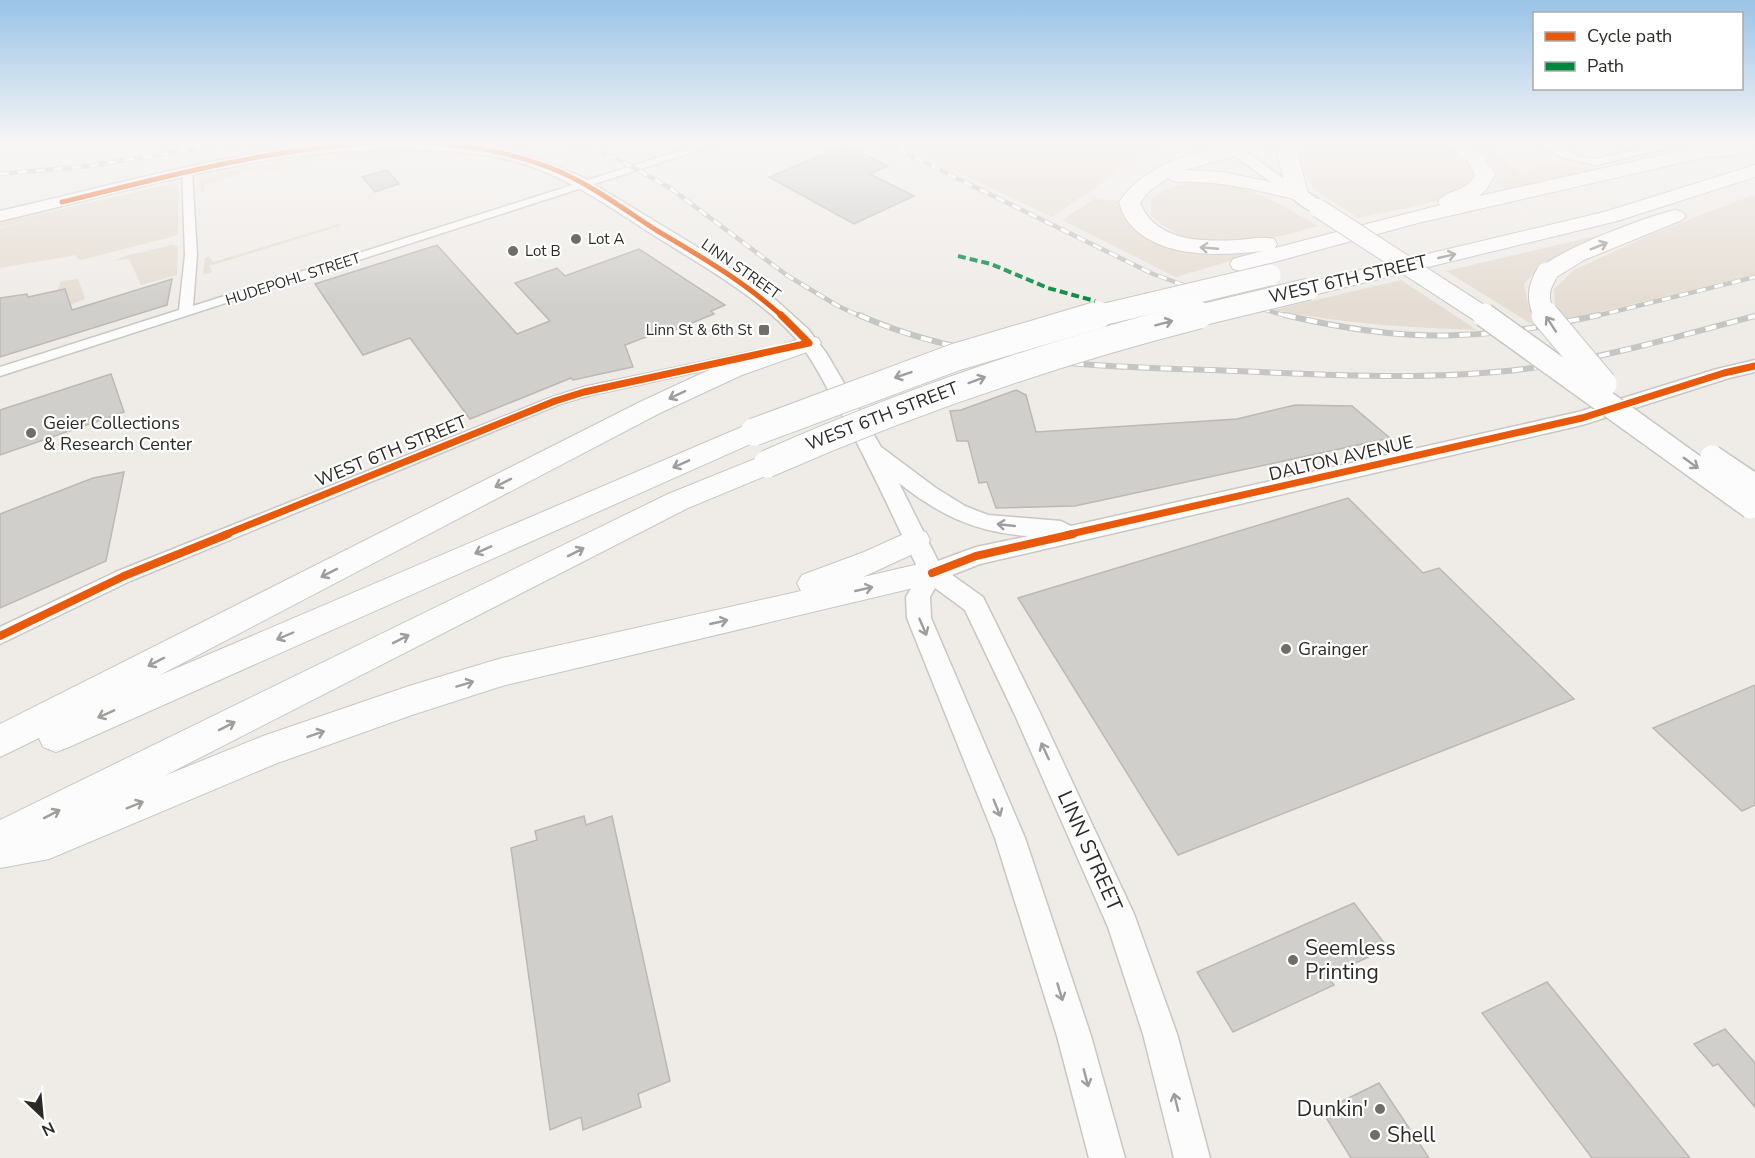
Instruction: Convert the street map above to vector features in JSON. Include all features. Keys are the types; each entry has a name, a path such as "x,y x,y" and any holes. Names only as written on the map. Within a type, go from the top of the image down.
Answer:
{"highway":[{"path":"1133,196 1129,202 1131,210 1144,227 1178,242 1200,247 1241,248 1319,233 1346,249"},
{"path":"1428,214 1432,207 1461,196"},
{"path":"1079,320 1108,305 1241,264 1346,249 1428,214 1507,196"},
{"path":"1520,214 1584,196"},
{"name":"WEST 6TH STREET","path":"0,840 678,501 894,410 1094,342 1600,219 1677,196"},
{"path":"1603,384 1590,365 1558,334 1542,311 1538,290 1540,281 1547,273 1576,255 1721,196"},
{"name":"WEST 6TH STREET","path":"0,761 754,432 888,380 1079,320 1270,275 1346,249 1408,241"},
{"path":"0,741 651,407 733,369 809,343"},
{"path":"766,611 808,584 864,564 915,540"},
{"path":"0,850 49,841 263,752 492,675 932,573"}],"main road":[{"name":"LINN STREET","path":"0,214 87,196"},
{"name":"LINN STREET","path":"602,196 754,292 781,314 809,343 872,449 932,573 974,604 1062,787 1123,925 1160,1034 1192,1158"},
{"path":"1301,196 1507,330 1754,501"},
{"path":"1507,330 1603,384 1754,501"},
{"name":"DALTON AVENUE","path":"932,573 976,556 1085,530 1582,418 1724,373 1755,366"},
{"path":"872,449 937,499 976,519 1012,526 1085,530"},
{"path":"932,573 918,597 919,618 1010,838 1074,1036 1107,1158"}],"street":[{"path":"186,313 191,255 187,196"},
{"name":"HUDEPOHL STREET","path":"0,372 551,196"},
{"name":"WEST 6TH STREET","path":"0,636 124,576 555,401 584,392 809,343"}],"shaded area":[{"path":"118,196 178,196 178,233 175,236 81,260 77,259 76,255 0,268 0,228 37,219 0,227 0,223"},
{"path":"1008,196 1083,196 1052,217"},
{"path":"1156,196 1262,196 1318,226 1253,241 1210,243 1189,238 1169,229 1151,215 1151,200"},
{"path":"1325,196 1448,196 1436,201 1358,218"},
{"path":"1754,196 1755,275 1562,321 1555,309 1554,289 1574,270 1652,234"},
{"path":"1094,199 1122,201 1124,214 1213,253 1254,254 1176,277 1062,220"},
{"path":"339,224 340,226 209,266 212,272 203,275 205,258 209,256 213,262"},
{"path":"1635,227 1538,269 1524,284 1529,308 1541,325 1533,325 1446,271"},
{"path":"171,245 178,247 177,275 141,285 129,259 113,261 125,256"},
{"path":"78,279 85,299 70,305 65,289 57,290 61,281"},
{"path":"1401,280 1477,330 1375,324 1273,310"}],"building":[{"path":"803,196 914,196 854,224"},
{"path":"437,245 517,334 550,321 515,283 557,268 565,276 639,249 725,305 711,311 714,314 667,333 664,330 625,345 633,367 573,380 571,378 470,419 410,338 363,355 315,284"},
{"path":"172,279 167,305 0,357 0,298 27,294 28,297 65,289 72,310"},
{"name":"Geier Collections & Research Center","path":"111,374 124,412 0,455 0,410"},
{"path":"1016,390 1026,395 1036,432 1237,419 1295,405 1352,406 1390,438 1075,506 996,508 987,482 979,483 968,441 957,441 950,411 961,410"},
{"path":"124,472 106,561 0,608 0,514 93,478"},
{"name":"Grainger","path":"1348,498 1423,573 1439,568 1574,699 1178,855 1018,598"},
{"path":"1755,685 1755,805 1742,811 1653,728"},
{"path":"584,816 586,825 612,816 670,1081 638,1094 641,1107 583,1130 581,1117 550,1130 511,848 537,840 535,831"},
{"name":"Seemless Printing","path":"1354,903 1388,948 1327,976 1334,985 1233,1032 1197,972"},
{"path":"1547,982 1690,1158 1592,1158 1482,1013"},
{"path":"1725,1029 1755,1063 1755,1107 1718,1064 1713,1066 1694,1044"},
{"name":"Shell","path":"1379,1083 1429,1158 1351,1158 1322,1111"}],"railway":[{"path":"681,196 788,276 838,306 862,317"},
{"path":"994,196 1153,274 1211,295 1291,317"},
{"path":"1592,317 1755,277"},
{"path":"859,315 903,332 949,345 1044,361 1092,365 1380,376 1488,373 1553,365 1640,346 1755,316 1752,317"},
{"path":"1285,315 1371,331 1436,336 1511,331 1599,315"}],"marked path":[{"path":"958,256 991,264 1041,286 1095,301"}],"cycle path":[{"path":"62,202 86,196"},
{"path":"0,636 124,576 555,401 584,392 809,343 775,310 738,280 604,196"},
{"path":"932,573 976,556 1582,418 1724,373 1755,366"}],"place":[{"name":"Lot A","path":"576,239"},
{"name":"Lot B","path":"513,251"},
{"name":"Linn St & 6th St","path":"764,330"},
{"name":"Geier Collections & Research Center","path":"31,433"},
{"name":"Grainger","path":"1286,649"},
{"name":"Seemless Printing","path":"1293,960"},
{"name":"Dunkin'","path":"1380,1109"},
{"name":"Shell","path":"1375,1135"}]}
